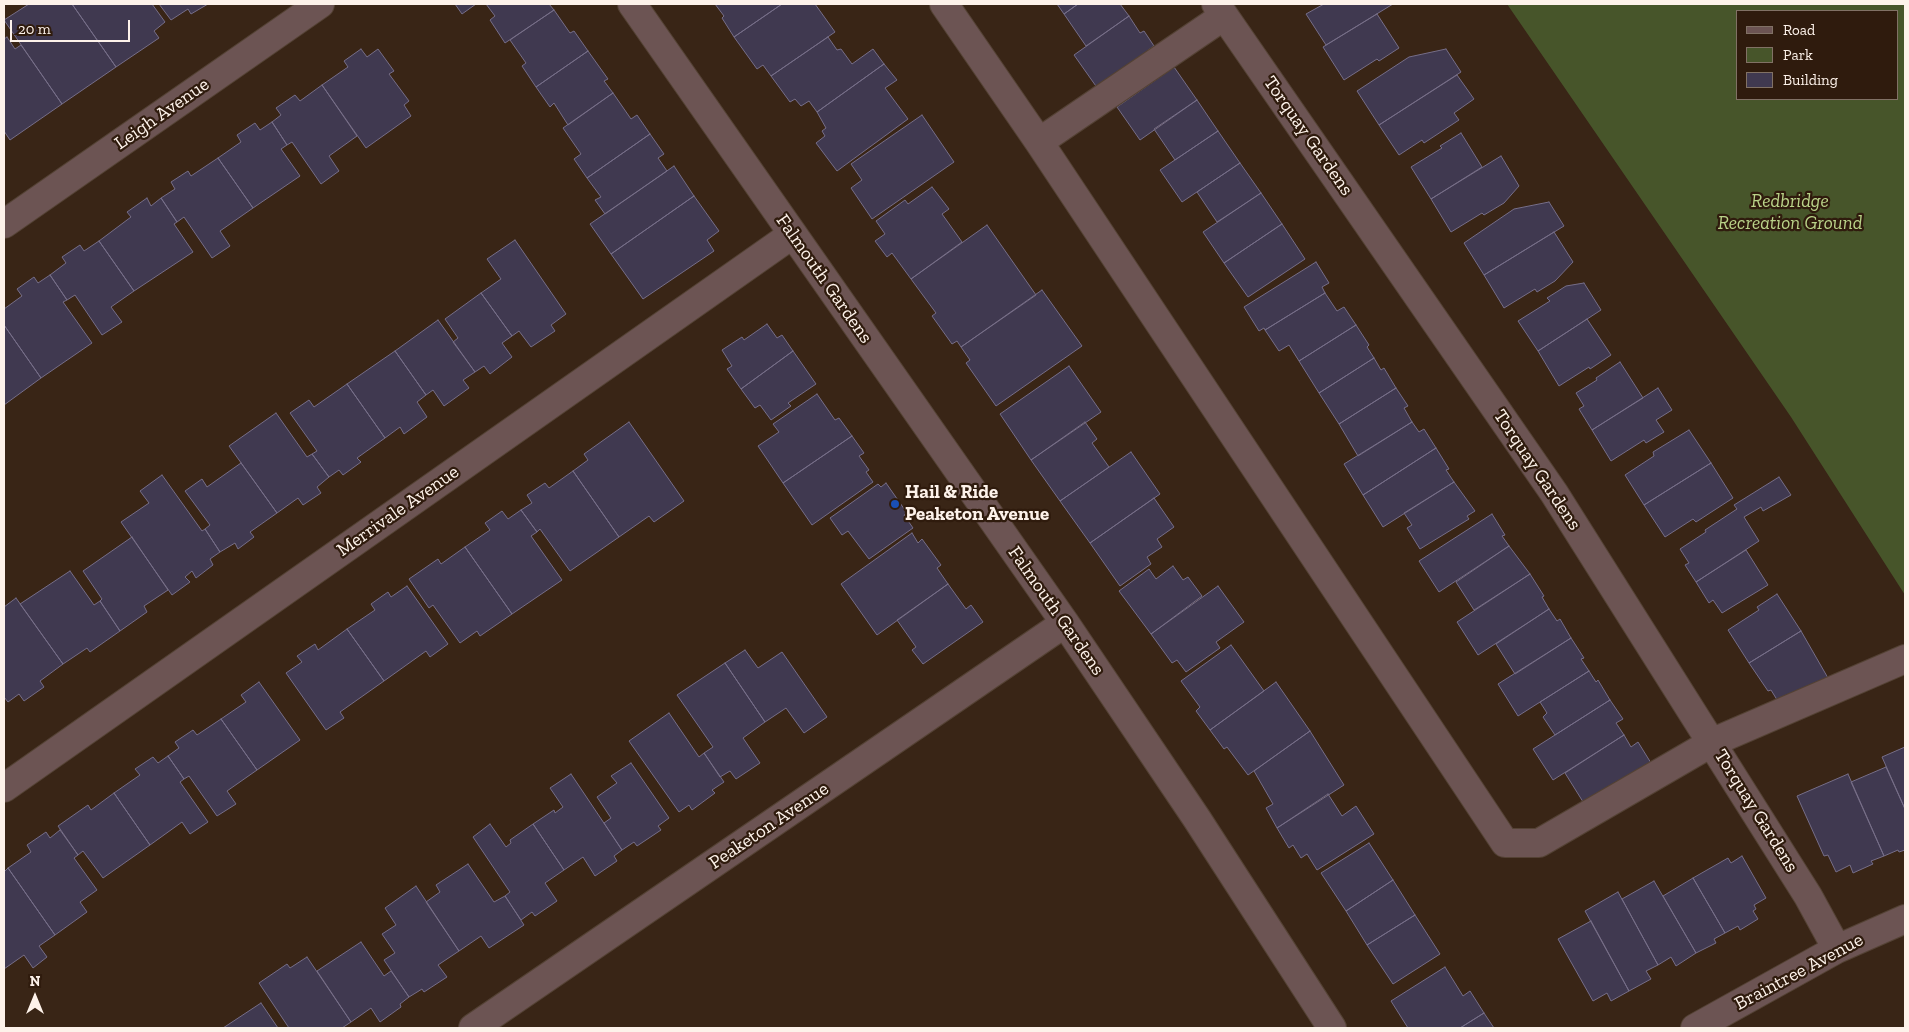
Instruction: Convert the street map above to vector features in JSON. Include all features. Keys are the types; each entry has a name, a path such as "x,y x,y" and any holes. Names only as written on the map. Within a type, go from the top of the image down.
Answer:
{"street":[{"name":"Leigh Avenue","path":"4,224 320,4"},
{"name":"Falmouth Gardens","path":"632,4 1065,623 1197,819 1332,1028"},
{"path":"944,4 1039,142 1505,843 1539,843 1713,742 1905,658"},
{"path":"1039,142 1220,10"},
{"name":"Torquay Gardens","path":"1220,10 1554,493 1713,742 1808,896 1837,949"},
{"name":"Merrivale Avenue","path":"4,788 793,234"},
{"name":"Peaketon Avenue","path":"473,1028 1065,623"},
{"name":"Braintree Avenue","path":"1695,1028 1837,949 1905,919"}],"green space":[{"name":"Redbridge Recreation Ground","path":"1507,4 1905,4 1905,595 1791,417"}],"building":[{"path":"29,4 72,4 116,67 62,104 4,20"},
{"path":"72,4 152,4 165,22 154,31 159,38 116,67"},
{"path":"159,4 208,4 191,14 188,9 171,20"},
{"path":"455,4 476,4 462,14"},
{"path":"486,4 549,4 554,10 505,43 490,20 495,16"},
{"path":"715,4 782,4 734,37 722,18 724,16"},
{"path":"782,4 815,4 835,32 771,76 763,65 757,69 734,37"},
{"path":"1057,4 1078,4 1064,14"},
{"path":"1078,4 1120,4 1129,16 1086,46 1064,14"},
{"path":"1324,4 1393,4 1326,45 1306,14"},
{"path":"554,10 570,33 574,31 588,51 536,87 522,66 526,63 510,40"},
{"path":"1377,14 1399,48 1379,61 1377,59 1344,80 1323,47"},
{"path":"1129,16 1140,33 1144,31 1154,46 1147,51 1149,53 1098,89 1074,55"},
{"path":"7,37 15,49 21,45 62,104 10,140 4,131 4,39"},
{"path":"828,37 837,50 841,49 852,64 873,49 884,64 817,112 809,101 801,106 795,99 790,102 771,76"},
{"path":"361,49 367,57 378,49 394,71 389,74 409,101 404,105 411,116 366,148 322,85 348,67 344,61"},
{"path":"1446,49 1461,72 1379,125 1357,91 1409,57"},
{"path":"588,51 608,79 604,81 613,93 568,125 554,103 550,107 536,87"},
{"path":"884,64 897,80 885,88 908,119 837,171 816,143 825,136 822,131 826,128 817,112"},
{"path":"1174,67 1197,100 1140,140 1117,107"},
{"path":"1457,75 1474,99 1454,113 1459,120 1424,143 1422,140 1399,155 1379,125"},
{"path":"322,85 357,136 329,156 339,171 321,184 292,142 287,145 272,122 281,115 276,108 295,95 300,101"},
{"path":"613,93 631,119 637,115 650,134 587,178 574,159 581,154 563,128"},
{"path":"1197,100 1218,131 1175,160 1154,129"},
{"path":"922,115 954,162 872,219 851,188 862,180 851,164"},
{"path":"272,122 287,145 281,149 300,176 253,208 218,158 241,142 237,135 255,123 260,130"},
{"path":"1218,131 1240,163 1182,202 1160,170"},
{"path":"1461,133 1482,167 1431,199 1411,167 1442,148 1440,146"},
{"path":"650,134 664,154 658,158 667,171 605,214 595,200 601,197 587,178"},
{"path":"1501,156 1519,186 1504,203 1484,215 1482,213 1451,232 1431,199"},
{"path":"218,158 253,208 220,231 230,246 212,258 184,217 177,222 161,198 175,189 171,182 188,171 191,176"},
{"path":"1240,163 1261,193 1217,222 1197,192"},
{"path":"674,166 694,196 611,254 590,224"},
{"path":"932,187 949,209 942,214 962,242 911,279 892,253 887,257 875,241 885,234 876,221 905,200 908,204"},
{"path":"1261,193 1282,224 1224,263 1203,232"},
{"path":"694,196 719,231 707,240 714,251 643,299 611,254"},
{"path":"147,198 151,206 161,198 177,222 174,224 193,252 134,291 99,241 131,217 127,212"},
{"path":"1549,202 1564,226 1484,275 1464,243 1514,209"},
{"path":"1282,224 1305,259 1248,297 1224,263"},
{"path":"987,225 1036,295 961,347 957,341 952,344 932,316 936,313 911,279"},
{"path":"1554,232 1573,262 1555,281 1537,292 1535,289 1504,308 1484,275"},
{"path":"515,240 566,314 551,325 555,331 531,347 519,331 512,336 481,293 501,279 487,259"},
{"path":"99,241 134,291 111,307 122,322 102,335 75,295 67,300 50,275 66,263 62,257 80,245 84,251"},
{"path":"1316,262 1329,283 1322,287 1325,293 1265,330 1264,328 1259,331 1244,307"},
{"path":"50,275 67,300 63,302 92,343 41,378 4,325 4,309 22,296 17,289 34,277 38,283"},
{"path":"1584,283 1601,310 1538,351 1518,321 1550,301 1547,298 1566,286"},
{"path":"1042,290 1082,346 996,406 966,363 970,360 961,347"},
{"path":"481,293 512,336 502,343 512,357 490,374 484,366 475,372 453,342 458,338 445,319"},
{"path":"1325,293 1337,311 1344,307 1356,325 1299,361 1289,345 1279,351 1265,330"},
{"path":"1587,319 1611,355 1559,386 1538,351"},
{"path":"438,320 475,372 463,380 469,388 444,406 433,390 426,395 395,351"},
{"path":"767,324 777,338 782,335 793,351 741,389 727,369 732,366 722,350 742,337 744,340"},
{"path":"4,325 41,378 4,405"},
{"path":"1356,325 1369,345 1367,347 1374,358 1319,393 1299,361"},
{"path":"395,351 426,395 417,402 427,417 404,434 400,427 385,438 347,384"},
{"path":"793,351 816,384 788,403 791,406 771,420 760,405 755,408 741,389"},
{"path":"1374,358 1381,370 1384,368 1396,388 1339,424 1319,393"},
{"path":"1620,362 1643,398 1592,430 1579,409 1584,406 1576,393"},
{"path":"1069,366 1101,412 1031,460 1000,414"},
{"path":"347,384 385,438 357,458 361,462 343,475 339,470 329,477 312,454 317,451 290,413 309,400 314,407"},
{"path":"1396,388 1408,406 1404,408 1412,422 1358,456 1339,424"},
{"path":"1658,388 1672,410 1656,420 1664,432 1646,443 1644,440 1611,461 1592,430"},
{"path":"817,394 835,420 839,418 852,436 783,483 758,446 779,432 773,424"},
{"path":"276,413 307,457 312,454 329,477 317,487 321,493 303,505 298,498 277,513 229,446"},
{"path":"629,422 684,501 654,522 649,516 619,537 573,471 588,460 584,454"},
{"path":"1085,422 1097,439 1092,443 1109,467 1060,501 1031,460"},
{"path":"1412,422 1419,432 1424,429 1436,448 1363,495 1344,464"},
{"path":"1689,430 1711,463 1644,505 1625,475 1654,456 1653,452"},
{"path":"852,436 864,453 859,456 869,470 866,472 873,482 812,525 783,483"},
{"path":"1436,448 1449,469 1446,470 1454,482 1383,527 1363,495"},
{"path":"1131,452 1160,494 1090,543 1060,501"},
{"path":"241,463 277,513 250,532 254,537 238,549 235,543 220,552 205,529 210,525 185,491 202,479 207,487"},
{"path":"1711,463 1733,498 1696,522 1693,519 1665,537 1644,505"},
{"path":"573,471 619,537 570,571 540,529 537,532 521,510 532,503 527,495 545,483 549,488"},
{"path":"162,475 202,531 205,529 220,552 210,559 213,565 196,578 192,571 185,577 190,582 172,595 121,522 149,503 140,491"},
{"path":"1779,477 1791,495 1763,511 1761,507 1744,517 1759,541 1696,582 1685,565 1689,563 1680,549 1737,509 1734,505"},
{"path":"1454,482 1475,511 1467,516 1469,519 1420,549 1407,528 1412,525 1404,513"},
{"path":"886,483 907,513 904,515 913,528 869,559 848,531 842,535 830,518 878,484 881,487"},
{"path":"1154,498 1174,527 1157,539 1162,547 1147,557 1151,564 1120,586 1090,543"},
{"path":"521,510 537,532 531,536 562,580 512,614 465,547 490,530 485,523 502,511 508,519"},
{"path":"1492,514 1505,535 1502,536 1509,546 1439,592 1419,561"},
{"path":"912,533 918,543 922,539 941,565 937,568 948,584 877,635 841,584"},
{"path":"132,537 168,590 144,606 147,612 120,631 83,571"},
{"path":"1509,546 1530,574 1474,610 1456,582"},
{"path":"465,547 512,614 480,636 477,631 460,643 433,605 429,608 409,579 438,559 441,564"},
{"path":"1746,550 1768,585 1722,613 1713,600 1709,603 1696,582"},
{"path":"1173,566 1183,580 1188,577 1202,596 1151,634 1119,591 1149,569 1156,579"},
{"path":"70,571 94,605 100,601 120,631 90,652 87,648 63,664 20,604"},
{"path":"1530,574 1544,596 1542,597 1549,609 1478,655 1457,622"},
{"path":"948,584 966,609 971,605 983,622 923,664 912,650 916,647 897,620"},
{"path":"407,586 448,644 430,657 426,651 384,681 347,629 375,610 371,604 388,592 391,597"},
{"path":"1218,586 1244,622 1216,642 1220,648 1186,672 1177,660 1172,663 1151,634"},
{"path":"1777,594 1801,631 1749,663 1728,630 1759,610 1757,607"},
{"path":"16,598 63,664 40,681 44,687 24,701 19,694 8,702 4,697 4,607"},
{"path":"1549,609 1557,621 1560,619 1571,638 1515,674 1496,644"},
{"path":"347,629 384,681 340,712 344,718 326,730 286,673 302,662 297,656 315,644 318,650"},
{"path":"1801,631 1828,678 1811,689 1808,686 1779,703 1771,690 1768,691 1749,663"},
{"path":"1571,638 1584,658 1581,659 1589,671 1518,716 1498,684"},
{"path":"1231,645 1264,691 1210,730 1196,711 1200,707 1181,681"},
{"path":"745,650 758,668 782,652 827,717 804,733 786,708 765,722 725,663"},
{"path":"725,663 765,722 743,738 760,763 736,779 730,771 720,777 704,753 713,747 677,695"},
{"path":"1589,671 1596,682 1598,680 1610,700 1555,735 1543,717 1547,713 1540,702"},
{"path":"259,682 300,740 257,770 221,719 246,702 241,695"},
{"path":"1276,682 1310,731 1248,775 1227,747 1224,749 1210,730"},
{"path":"1610,700 1623,719 1616,723 1624,735 1553,780 1533,749"},
{"path":"669,713 699,757 704,753 724,782 712,790 715,793 692,810 689,805 679,812 629,741"},
{"path":"221,719 257,770 227,791 236,804 217,816 189,776 184,779 168,756 179,748 175,742 193,730 197,735"},
{"path":"1310,731 1344,785 1277,828 1266,808 1273,804 1254,771"},
{"path":"1624,735 1631,747 1638,742 1651,763 1585,805 1565,773"},
{"path":"1905,747 1905,809 1882,757"},
{"path":"168,756 184,779 180,782 208,822 190,834 182,822 150,845 114,793 140,775 135,769 153,757 158,763"},
{"path":"631,763 669,818 658,826 661,830 637,846 634,842 622,850 604,823 611,818 597,797 617,783 611,776"},
{"path":"1886,767 1905,809 1905,850 1899,852 1898,850 1884,856 1851,782"},
{"path":"571,774 622,850 614,856 617,861 595,876 583,857 564,870 533,824 554,810 555,813 563,807 550,788"},
{"path":"1848,774 1884,856 1871,861 1873,864 1853,873 1850,865 1836,872 1828,855 1824,856 1797,796"},
{"path":"114,793 150,845 103,878 83,851 78,855 58,826 88,805 91,810"},
{"path":"1328,794 1342,816 1356,806 1374,834 1317,870 1307,854 1301,858 1293,845 1289,848 1277,828"},
{"path":"490,824 506,847 511,843 510,840 533,824 564,870 545,883 557,901 535,916 532,912 521,920 505,896 510,892 473,837"},
{"path":"60,830 78,855 74,858 97,890 80,902 87,912 55,935 8,868 31,852 27,845 46,832 50,838"},
{"path":"1369,843 1393,880 1346,911 1321,873"},
{"path":"1742,856 1766,898 1754,905 1756,909 1753,911 1758,919 1740,930 1738,926 1725,933 1693,878 1728,858 1731,863"},
{"path":"468,864 494,902 505,896 524,925 489,948 481,936 459,951 426,902 440,892 436,885"},
{"path":"8,868 55,935 39,946 47,957 33,968 24,955 4,969 4,872"},
{"path":"1693,878 1725,933 1714,939 1716,943 1696,953 1663,896"},
{"path":"1393,880 1415,915 1367,945 1346,911"},
{"path":"1654,881 1696,953 1676,966 1671,957 1658,965 1622,899"},
{"path":"416,886 459,951 438,965 447,977 424,992 422,989 409,997 384,960 395,953 382,934 396,925 385,908"},
{"path":"1618,892 1658,965 1646,971 1651,979 1629,991 1585,911"},
{"path":"1415,915 1440,954 1393,984 1367,945"},
{"path":"1591,921 1629,991 1611,1001 1607,993 1593,1001 1558,939"},
{"path":"361,942 384,976 391,971 409,997 400,1004 401,1007 380,1022 371,1008 351,1022 317,971"},
{"path":"307,957 351,1022 342,1028 289,1028 259,983 287,964 290,968"},
{"path":"1445,967 1463,996 1470,991 1484,1013 1460,1028 1408,1028 1391,1001"},
{"path":"261,1003 278,1028 223,1028"},
{"path":"1484,1013 1494,1028 1460,1028"}],"place":[{"name":"Hail & Ride Peaketon Avenue","path":"895,504"}]}
